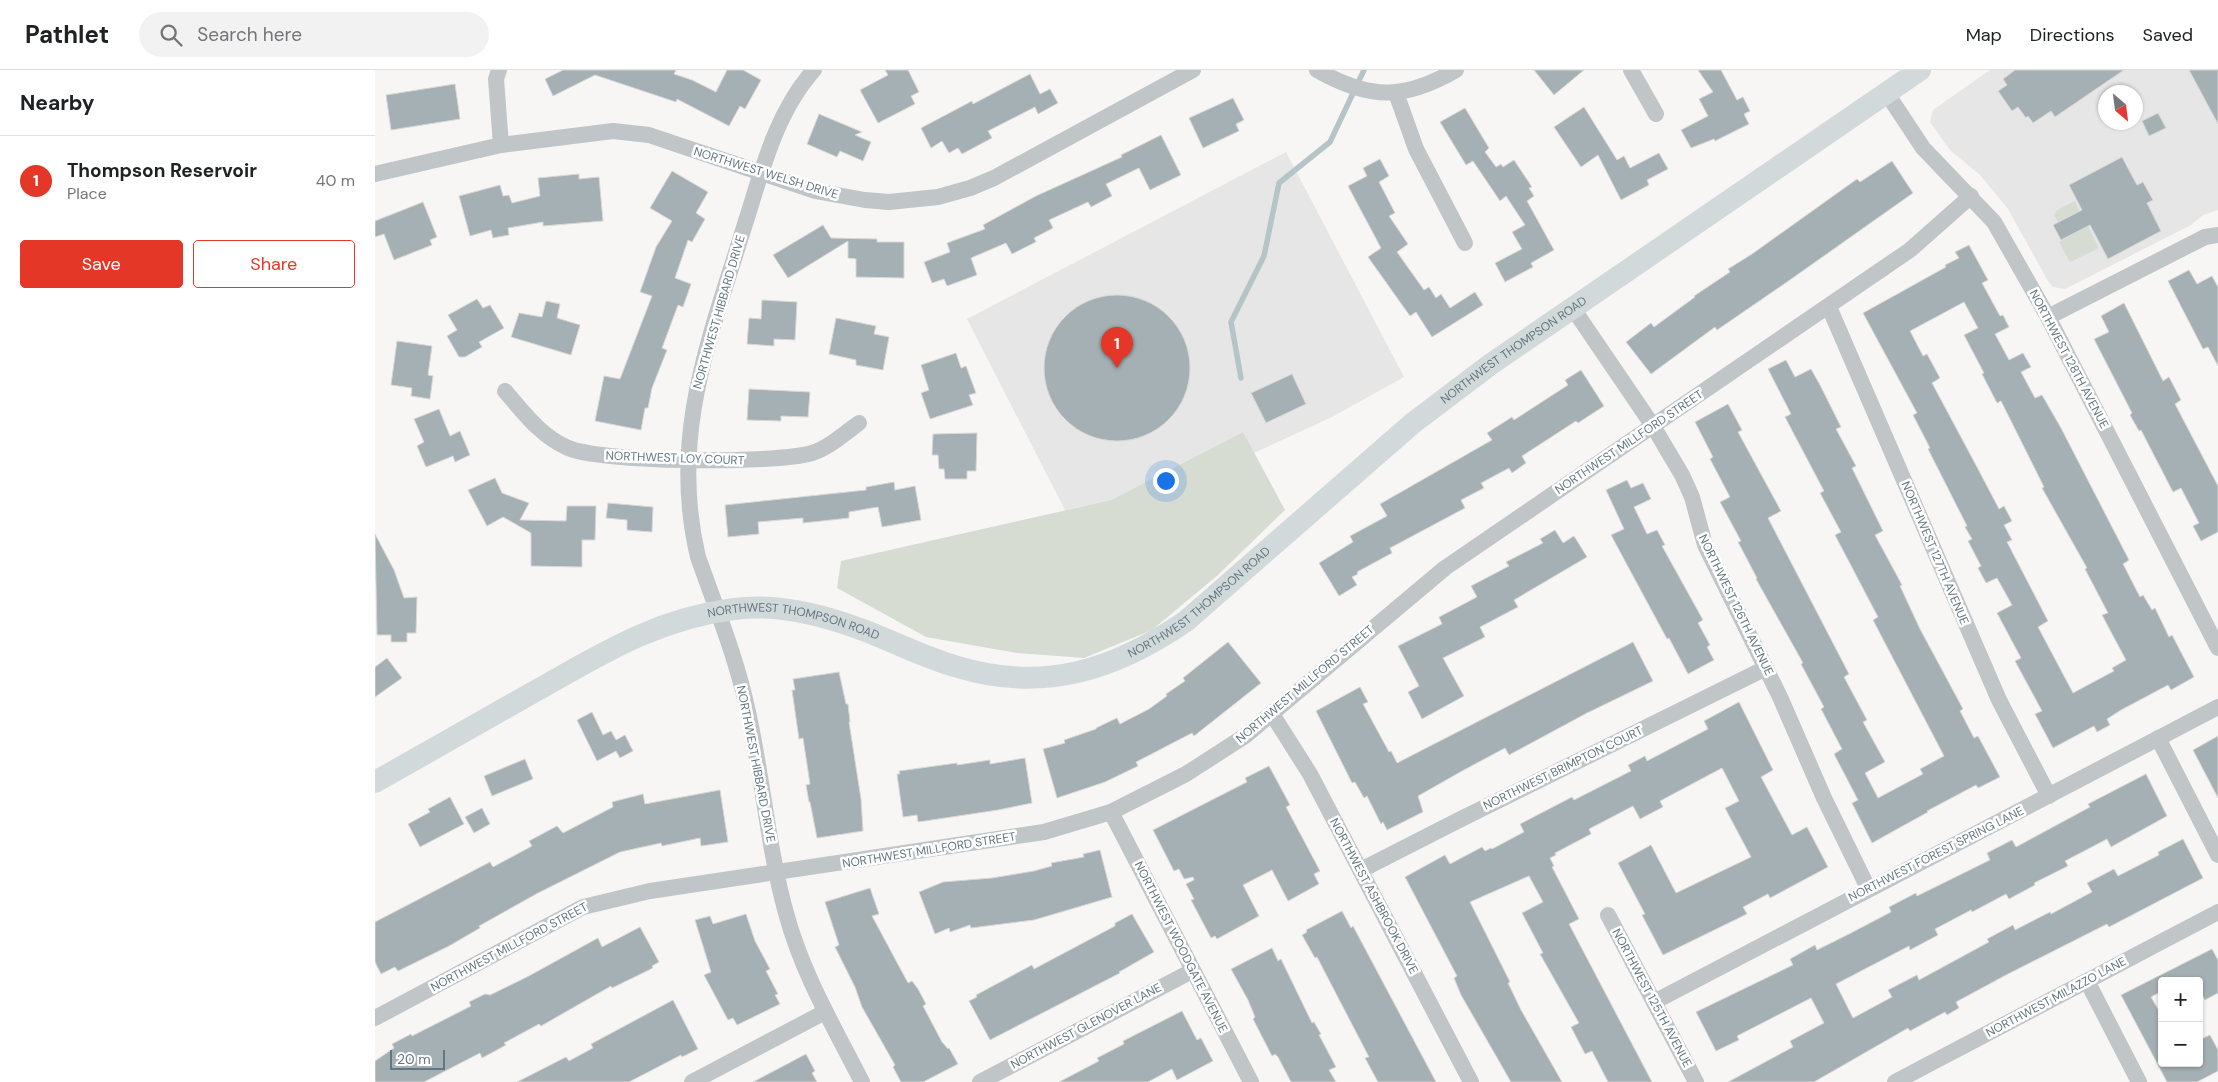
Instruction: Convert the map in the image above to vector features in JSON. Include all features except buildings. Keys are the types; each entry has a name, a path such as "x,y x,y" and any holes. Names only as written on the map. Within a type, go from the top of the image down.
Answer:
{"street":[{"path":"499,70 496,79 501,145"},
{"name":"NORTHWEST HIBBARD DRIVE","path":"814,70 801,84 785,110 761,174 701,365 693,406 688,459 693,537 741,681 749,714 777,874 786,914 799,953 825,1012 862,1082"},
{"name":"NORTHWEST WELSH DRIVE","path":"375,174 501,145 595,132 632,132 815,190 865,200 889,202 938,197 970,188 994,178 1193,70"},
{"path":"1317,70 1349,86 1372,92 1396,93 1423,87 1456,70"},
{"path":"1631,70 1656,114"},
{"name":"NORTHWEST THOMPSON ROAD","path":"375,782 631,638 683,618 717,612 777,608 811,615 841,622 959,668 1002,677 1045,678 1082,673 1119,661 1157,641 1186,621 1413,423 1491,364 1920,70"},
{"name":"NORTHWEST 128TH AVENUE","path":"1886,92 1923,148 1994,222 2048,317 2218,648"},
{"path":"1396,93 1416,149 1465,243"},
{"name":"NORTHWEST MILLFORD STREET","path":"375,1018 583,907 628,895 777,874 1044,832 1111,812 1179,778 1214,757 1272,714 1445,568 1910,250 1971,196"},
{"path":"2048,317 2205,237 2218,235"},
{"name":"NORTHWEST 127TH AVENUE","path":"1829,307 1999,700 2049,796"},
{"name":"NORTHWEST 126TH AVENUE","path":"1572,308 1653,426 1683,475 1692,497 1705,545 1766,668 1824,798 1868,888"},
{"name":"NORTHWEST LOY COURT","path":"505,391 536,427 551,439 568,449 608,456 777,460 813,453 859,423"},
{"name":"NORTHWEST BRIMPTON COURT","path":"1361,870 1766,668"},
{"name":"NORTHWEST FOREST SPRING LANE","path":"1654,1002 1868,888 2218,707"},
{"name":"NORTHWEST ASHBROOK DRIVE","path":"1272,714 1310,774 1471,1082"},
{"path":"2159,738 2218,854"},
{"name":"NORTHWEST WOODGATE AVENUE","path":"1111,812 1251,1082"},
{"name":"NORTHWEST MILAZZO LANE","path":"1895,1082 2218,912"},
{"name":"NORTHWEST 125TH AVENUE","path":"1608,915 1696,1082"},
{"name":"NORTHWEST GLENOVER LANE","path":"981,1082 1192,970"},
{"path":"2087,981 2139,1082"},
{"path":"692,1082 825,1012"}],"shaded area":[{"path":"1990,70 2218,70 2218,210 2203,215 2191,225 2065,289 2053,287 2008,209 1980,175 1950,150 1930,122 1933,110"},
{"path":"1286,152 1404,377 1332,417 1254,453 1243,432 1111,500 1065,510 967,319"},
{"path":"2075,201 2083,218 2065,228 2061,220 2058,222 2054,215 2057,210"},
{"path":"2088,226 2099,248 2070,262 2059,242"},
{"path":"1243,432 1285,510 1218,575 1152,630 1084,658 1017,653 926,637 837,588 841,561 1111,500"}],"waterway":[{"path":"1241,378 1231,322 1264,256 1279,183 1330,142 1364,70"}],"place":[{"name":"Thompson Reservoir","path":"1117,368"}]}
